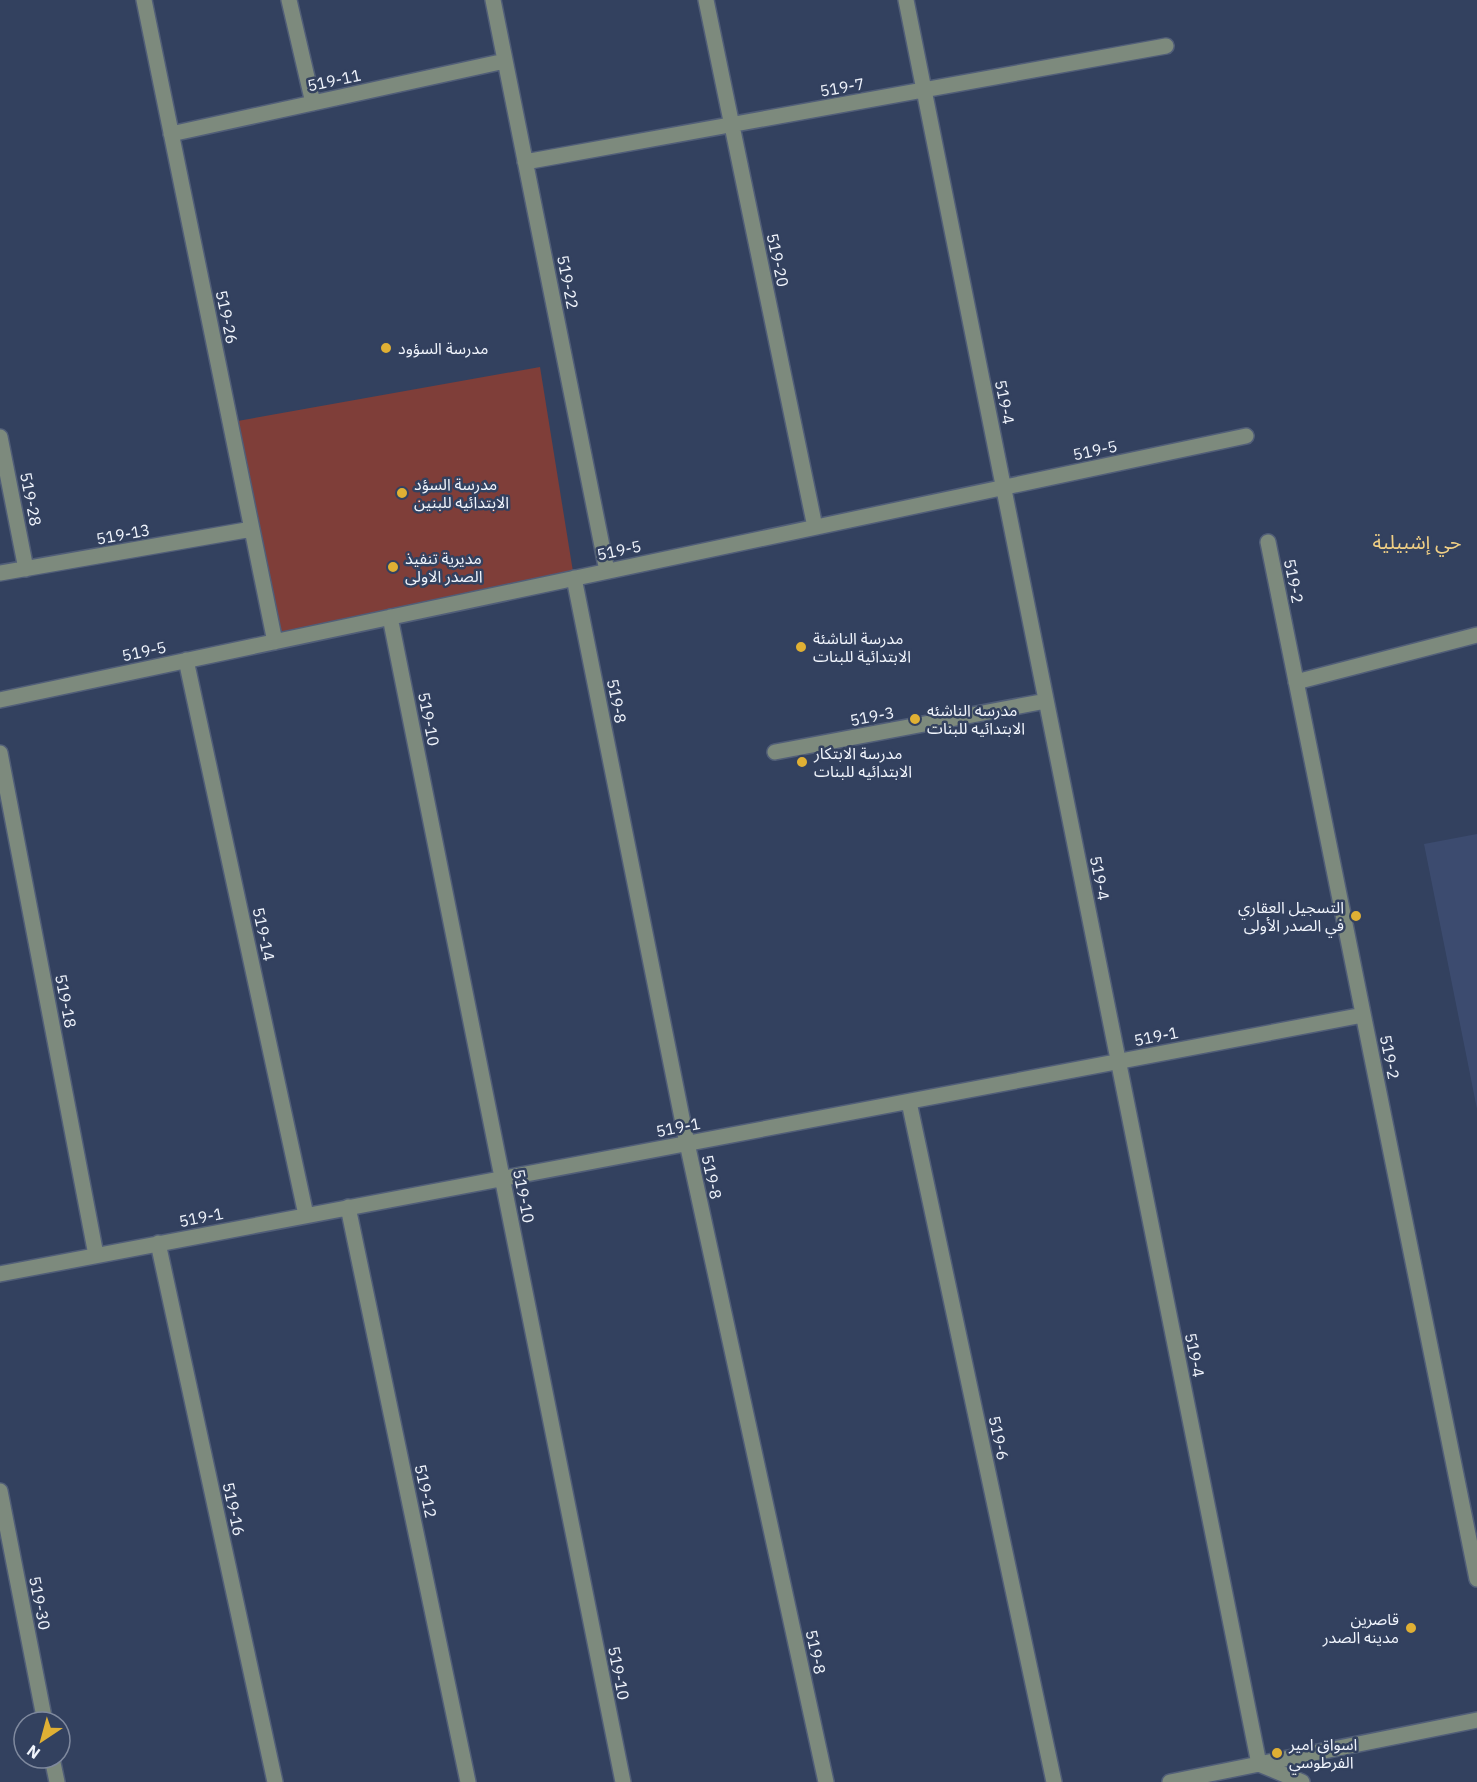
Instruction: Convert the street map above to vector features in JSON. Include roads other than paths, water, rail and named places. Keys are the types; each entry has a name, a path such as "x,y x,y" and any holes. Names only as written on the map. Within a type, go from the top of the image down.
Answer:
{"street":[{"name":"519-26","path":"144,0 275,642"},
{"path":"289,0 313,103"},
{"name":"519-22","path":"493,0 607,571"},
{"name":"519-20","path":"706,0 815,527"},
{"name":"519-4","path":"906,0 1259,1764"},
{"name":"519-7","path":"525,162 1166,46"},
{"name":"519-11","path":"171,134 505,61"},
{"name":"519-5","path":"0,700 1246,436"},
{"name":"519-28","path":"0,437 26,568"},
{"name":"519-13","path":"0,573 252,530"},
{"name":"519-2","path":"1268,542 1477,1579"},
{"name":"519-8","path":"574,578 687,1143 826,1782"},
{"name":"519-10","path":"390,617 623,1782"},
{"path":"1296,682 1477,635"},
{"name":"519-14","path":"186,660 306,1215"},
{"name":"519-3","path":"775,752 1046,701"},
{"name":"519-18","path":"0,753 96,1255"},
{"name":"519-1","path":"0,1274 1363,1015"},
{"name":"519-6","path":"909,1102 1054,1782"},
{"name":"519-12","path":"348,1208 468,1782"},
{"name":"519-16","path":"158,1243 275,1782"},
{"name":"519-30","path":"0,1491 43,1710"},
{"path":"1170,1782 1477,1720"},
{"path":"1259,1764 1302,1782"}],"place":[{"name":"مدرسة السؤود","path":"386,348"},
{"name":"مدرسة السؤد الابتدائيه للبنين","path":"402,493"},
{"name":"مديرية تنفيذ الصدر الاولى","path":"393,567"},
{"name":"مدرسة الناشئة الابتدائية للبنات","path":"801,647"},
{"name":"مدرسه الناشئه الابتدائيه للبنات","path":"915,719"},
{"name":"مدرسة الابتكار الابتدائيه للبنات","path":"802,762"},
{"name":"التسجيل العقاري في الصدر الأولى","path":"1356,916"},
{"name":"قاصرين مدينه الصدر","path":"1411,1628"},
{"name":"اسواق امير الفرطوسي","path":"1277,1753"}],"district":[{"name":"حي إشبيلية","path":"1417,541"}]}
